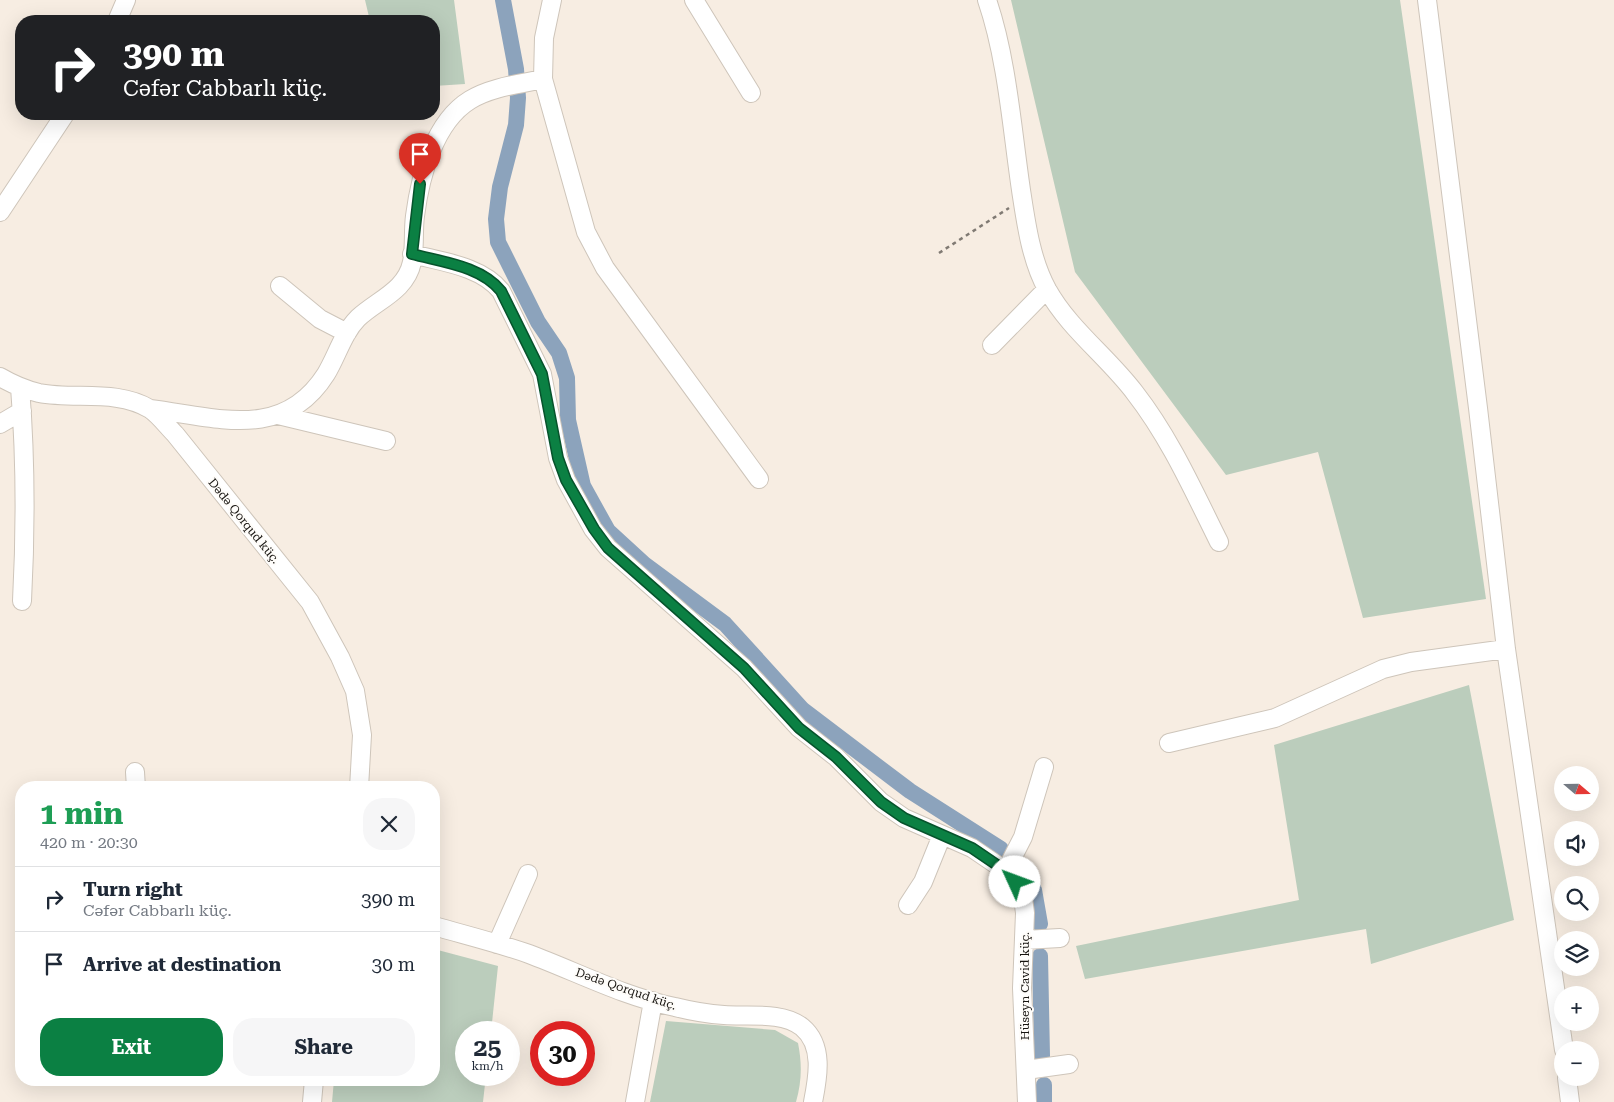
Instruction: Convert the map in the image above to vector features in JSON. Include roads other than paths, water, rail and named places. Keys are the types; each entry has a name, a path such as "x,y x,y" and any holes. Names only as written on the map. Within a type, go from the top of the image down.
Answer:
{"street":[{"path":"120,15 126,0"},
{"path":"552,0 544,38 543,79 586,232 605,268 758,479"},
{"path":"694,0 750,93"},
{"path":"987,0 1000,57 1026,225 1047,289 1062,311 1135,392 1170,442 1219,542"},
{"path":"1427,0 1506,650 1563,1041"},
{"path":"150,409 242,421 262,420 296,406 313,391 326,374 348,333 358,319 397,290 407,274 412,262 420,184 438,137 461,108 470,100 502,88 543,79"},
{"path":"0,212 61,120"},
{"name":"Hüseyn Cavid küç.","path":"412,254 471,270 493,281 501,291 542,374 558,458 566,480 594,529 608,548 744,668 799,728 836,757 881,802 904,818 972,848 1005,872 1015,882 1023,898 1022,988 1027,1102"},
{"path":"280,286 320,319 348,333"},
{"path":"992,345 1047,289"},
{"name":"Dədə Qorqud küç.","path":"0,377 20,387 61,395 106,397 150,409 175,434 310,602 340,657 355,691 362,734 359,781"},
{"path":"20,387 26,468 26,528 22,601"},
{"path":"0,424 22,411"},
{"path":"278,415 386,441"},
{"path":"1168,743 1275,718 1383,669 1411,662 1506,650"},
{"path":"1005,872 1024,837 1044,767"},
{"path":"908,905 923,882 942,835"},
{"path":"497,944 528,874"},
{"name":"Dədə Qorqud küç.","path":"440,928 497,944 653,1001 675,1007 723,1015 772,1017 791,1021 802,1027 812,1038 818,1053 817,1083 813,1102"},
{"path":"1024,940 1060,938"},
{"path":"635,1102 653,1001"},
{"path":"1026,1070 1069,1064"},
{"path":"312,1102 313,1086"},
{"path":"1568,1086 1570,1102"}],"waterway":[{"path":"503,0 516,69 518,98 516,125 500,187 496,219 498,242 538,322 559,353 567,378 568,420 583,486 608,531 644,564 725,624 803,710 910,791 1001,849"},
{"path":"1022,868 1034,890 1040,924"},
{"path":"1040,956 1042,1056"},
{"path":"1044,1085 1044,1102"}]}
